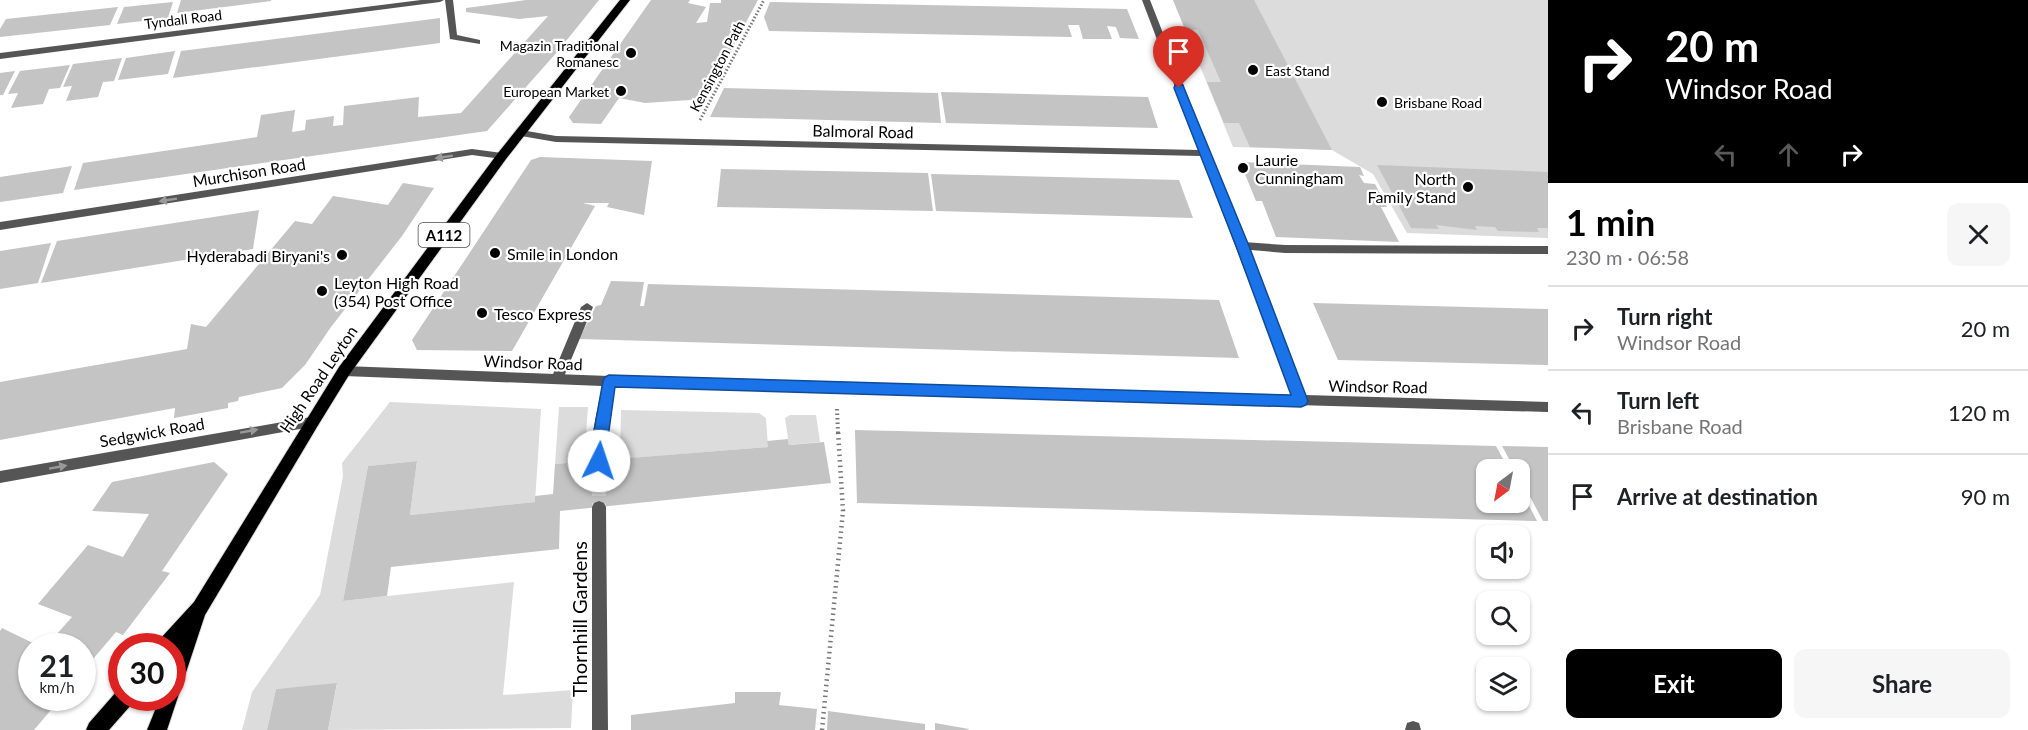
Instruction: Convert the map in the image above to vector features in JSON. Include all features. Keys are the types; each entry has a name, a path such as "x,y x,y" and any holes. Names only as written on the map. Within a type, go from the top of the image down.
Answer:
{"main road":[{"name":"High Road Leyton","path":"178,633 200,608 344,371 502,156 625,0"},
{"name":"A112","path":"186,648 200,608"},
{"path":"96,730 112,711"},
{"path":"157,730 164,711"}],"street":[{"name":"Tyndall Road","path":"0,56 440,0"},
{"path":"449,0 453,37 477,42"},
{"path":"1146,0 1301,401"},
{"name":"Balmoral Road","path":"522,133 556,139 1204,153"},
{"name":"Murchison Road","path":"0,226 472,152 502,156"},
{"path":"1243,246 1285,249 1548,250"},
{"path":"557,379 587,307"},
{"name":"Windsor Road","path":"344,371 609,381 1548,407"},
{"path":"599,461 599,442 609,381"},
{"name":"Sedgwick Road","path":"0,477 311,422"},
{"name":"Thornhill Gardens","path":"599,507 600,730"}],"path":[{"name":"Kensington Path","path":"689,142 764,0"},
{"path":"822,730 843,511 836,387"}],"shaded area":[{"name":"Brisbane Road","path":"1173,0 1548,0 1548,238 1407,233 1373,174 1332,150 1233,147"},
{"path":"390,402 541,409 535,502 410,515 417,461 368,466 343,601 514,582 503,695 573,690 571,728 328,730 337,684 276,689 267,730 242,730 252,692 320,595 343,476 342,463"},
{"path":"559,407 588,407 584,462 555,464"},
{"path":"621,410 759,413 766,418 768,447 620,459"},
{"path":"790,415 816,415 820,442 789,445 785,418"}],"building":[{"path":"181,0 271,0 271,1 177,13"},
{"path":"526,0 599,0 558,51 487,131 74,190 83,163 257,137 261,115 295,110 292,132 305,130 306,120 334,116 333,126 343,125 344,106 419,97 418,117 461,113 548,16 519,19 466,12 466,8"},
{"path":"651,0 690,0 688,3 706,7 696,23 707,22 710,3 721,3 721,0 758,0 705,99 645,103 619,98 601,124 573,123 569,117"},
{"name":"East Stand","path":"1173,0 1254,0 1332,150 1250,147 1239,123 1224,123 1207,82 1221,82 1198,30 1185,29"},
{"path":"173,2 168,18 117,24 124,7"},
{"path":"770,2 1127,9 1139,39 1120,38 1116,27 1107,26 1112,39 1083,39 1079,25 1068,25 1072,37 769,31 764,17"},
{"path":"118,7 110,25 0,37 0,29 6,19"},
{"path":"440,18 440,43 173,78 181,51"},
{"path":"175,51 168,74 118,80 126,58"},
{"path":"122,58 114,81 103,82 98,97 66,101 72,86 63,87 73,64"},
{"path":"70,65 60,88 49,89 43,104 11,108 18,93 8,94 20,71"},
{"path":"15,71 3,95 0,95 0,73"},
{"path":"724,88 938,93 941,123 710,117"},
{"path":"941,92 1148,97 1158,128 946,123"},
{"path":"540,157 652,161 644,215 607,207 609,203 583,203 595,206 512,351 417,350 412,340 531,160"},
{"path":"1240,162 1360,167 1364,176 1359,175 1364,183 1375,184 1387,207 1381,207 1399,242 1276,237 1262,201 1256,201"},
{"name":"North Family Stand","path":"1377,165 1548,172 1548,228 1537,228 1539,232 1498,231 1495,227 1475,226 1477,230 1436,225 1439,229 1411,228"},
{"path":"72,166 63,193 0,202 0,177"},
{"path":"721,169 928,173 933,211 717,207"},
{"path":"931,174 1179,180 1193,218 936,211"},
{"path":"403,183 434,188 402,236 331,327 305,365 282,388 239,397 238,401 228,403 228,408 174,418 175,408 0,440 0,382 187,349 191,324 206,327 295,221 312,224 333,196 388,205"},
{"path":"259,210 253,249 41,283 57,241"},
{"path":"51,243 38,283 0,289 0,251"},
{"path":"611,281 644,282 640,306 644,306 648,284 1219,300 1239,358 579,339 596,306 601,305"},
{"path":"1313,303 1548,309 1548,365 1338,360"},
{"path":"855,430 1496,446 1503,459 1476,459 1476,513 1530,513 1530,507 1537,521 857,503"},
{"path":"788,439 789,445 824,442 831,483 560,511 559,549 391,567 387,596 343,601 368,466 417,461 410,515 535,502 535,496 553,494 555,464 768,447 767,441"},
{"path":"1502,446 1548,447 1548,521 1543,521 1530,497 1530,459 1509,459"},
{"path":"214,462 228,474 162,571 170,573 125,633 108,633 108,641 96,656 96,633 58,633 72,617 38,604 88,545 123,557 149,514 92,511 112,482"},
{"path":"2,628 18,636 18,711 50,711 34,730 0,730 0,631"},
{"path":"337,683 328,730 267,730 276,689"},
{"path":"735,692 781,692 779,705 817,709 815,730 631,730 631,715 735,703"},
{"path":"828,711 925,724 925,730 827,730"},
{"path":"935,723 969,729 935,730"}],"tunnel":[{"path":"599,461 599,507"}],"place":[{"name":"Magazin Traditional Romanesc","path":"631,53"},
{"name":"East Stand","path":"1253,70"},
{"name":"European Market","path":"621,91"},
{"name":"Brisbane Road","path":"1382,102"},
{"name":"Laurie Cunningham","path":"1243,168"},
{"name":"North Family Stand","path":"1468,187"},
{"name":"Smile in London","path":"495,253"},
{"name":"Hyderabadi Biryani's","path":"342,255"},
{"name":"Leyton High Road (354) Post Office","path":"322,291"},
{"name":"Tesco Express","path":"482,313"}],"route":[{"path":"599,461 599,442 609,381 1301,401 1243,246 1179,88"}]}
